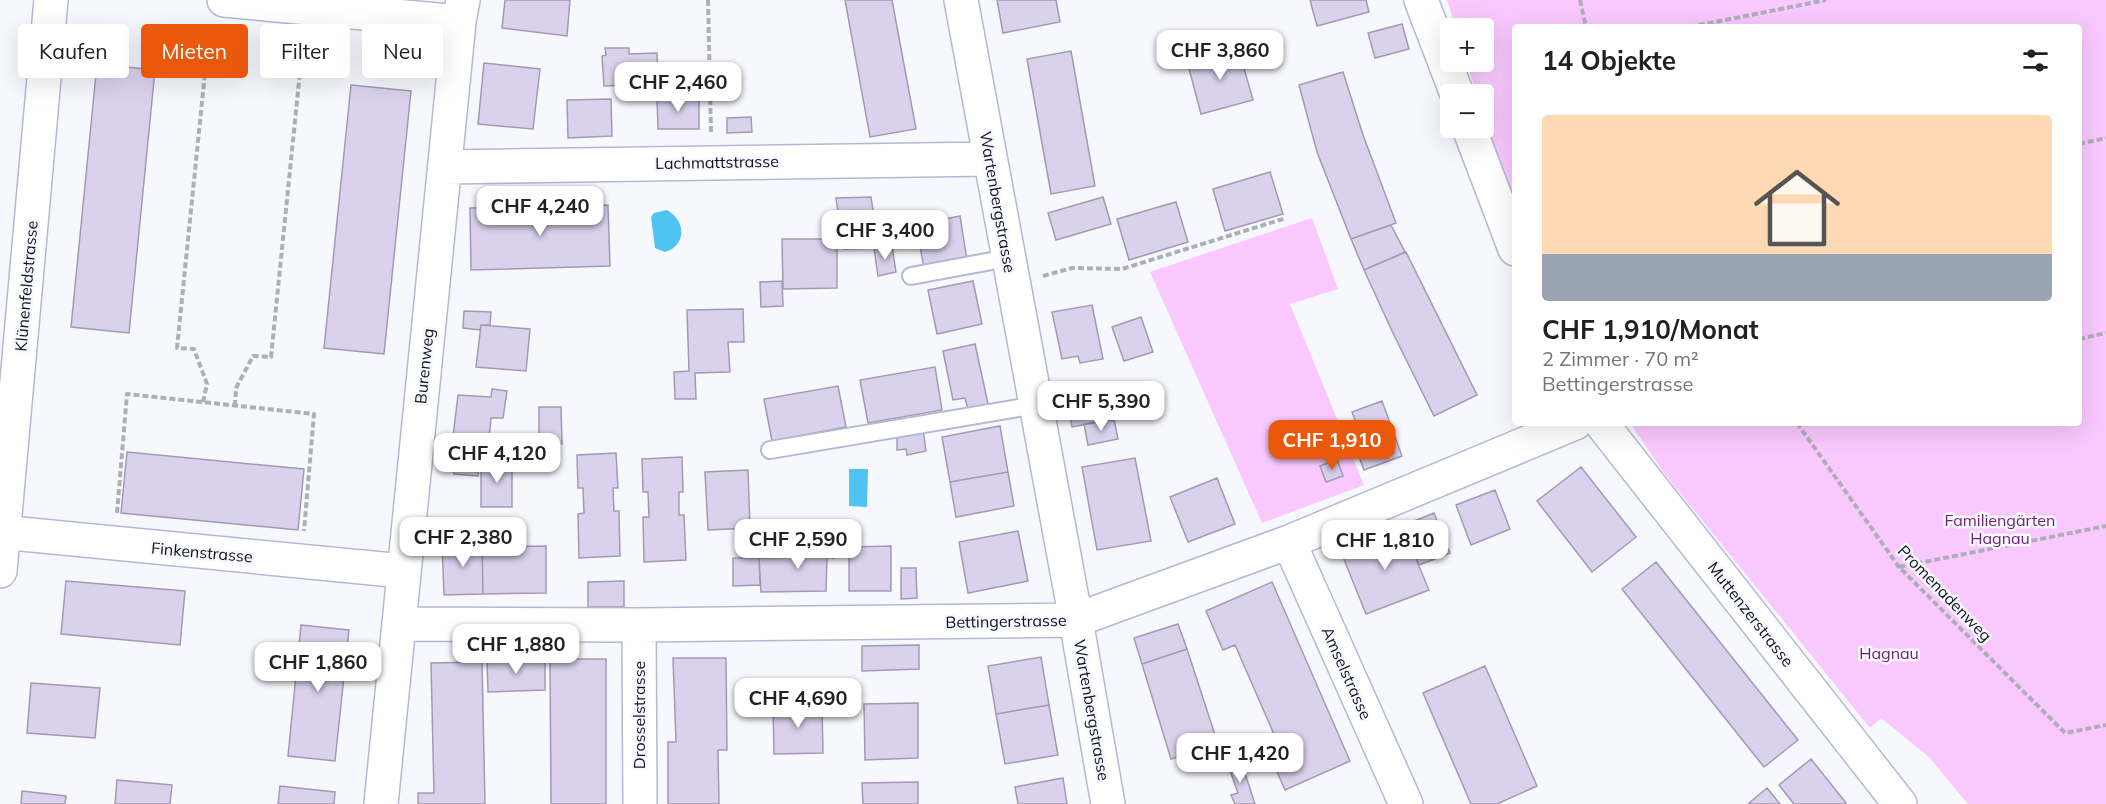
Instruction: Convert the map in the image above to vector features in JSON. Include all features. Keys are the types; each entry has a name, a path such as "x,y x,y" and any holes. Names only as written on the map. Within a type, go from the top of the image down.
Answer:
{"street":[{"name":"Klünenfeldstrasse","path":"0,571 51,0"},
{"name":"Wartenbergstrasse","path":"961,0 1108,804"},
{"path":"1421,0 1452,84"},
{"path":"228,14 461,11"},
{"name":"Burenweg","path":"381,804 461,11"},
{"path":"1473,138 1512,241"},
{"name":"Lachmattstrasse","path":"445,167 990,159"},
{"name":"Bettingerstrasse","path":"400,624 639,625 1076,620 1289,542 1568,426"},
{"name":"Muttenzerstrasse","path":"1603,426 1899,804"},
{"name":"Finkenstrasse","path":"2,532 404,571"},
{"name":"Amselstrasse","path":"1289,542 1406,804"},
{"name":"Drosselstrasse","path":"639,625 640,804"}],"lane":[{"path":"911,276 1011,271"},
{"path":"770,450 1036,405"}],"path":[{"path":"708,0 712,162"},
{"path":"1580,0 1585,24"},
{"path":"1705,24 1826,0"},
{"path":"203,402 207,384 194,349 177,348 208,42 230,44 228,14"},
{"path":"235,406 236,388 253,356 271,357 299,78"},
{"path":"2082,143 2106,138"},
{"path":"1011,271 1072,268 1122,269 1286,218"},
{"path":"2082,338 2106,333"},
{"path":"115,543 127,394 314,414 301,561"},
{"name":"Promenadenweg","path":"1799,426 1899,567 2065,733 2106,725"},
{"path":"1899,567 2106,526"}],"green space":[{"path":"1447,0 2106,0 2106,804 1968,804 1929,757 1881,718 1870,728 1664,473 1632,426 2082,426 2082,24 1512,24 1512,202 1491,138 1494,138 1494,84 1474,84 1469,72 1494,72 1494,18 1453,18"},
{"path":"1312,218 1338,289 1290,304 1364,485 1262,523 1150,272"}],"water":[{"path":"667,210 678,220 681,232 677,244 665,252 655,248 651,217 654,213"},
{"path":"849,469 868,469 867,507 849,506"}],"building":[{"path":"505,0 570,0 567,36 502,28"},
{"path":"845,0 892,0 916,129 870,137"},
{"path":"997,0 1056,0 1060,22 1003,33"},
{"path":"1310,0 1366,0 1369,12 1317,26"},
{"path":"1402,24 1409,49 1375,58 1368,33"},
{"path":"1238,47 1253,100 1201,114 1187,61"},
{"path":"605,48 629,48 629,54 657,53 658,84 604,86 602,56 606,55"},
{"path":"1071,51 1095,186 1051,194 1027,59"},
{"path":"484,63 540,69 533,129 478,124"},
{"path":"129,67 141,69 141,78 154,78 129,333 71,327 96,78 129,78"},
{"path":"1343,72 1363,135 1396,223 1351,239 1317,152 1299,85"},
{"path":"351,85 411,91 384,354 324,348"},
{"path":"657,98 699,98 699,129 658,129"},
{"path":"611,99 612,136 568,138 567,100"},
{"path":"751,117 752,132 727,133 727,118"},
{"path":"1270,172 1283,214 1225,231 1213,189"},
{"path":"871,197 879,248 843,249 836,198"},
{"path":"1103,197 1111,224 1056,240 1048,213"},
{"path":"1176,202 1188,242 1129,260 1117,219"},
{"path":"608,205 610,266 471,270 470,208"},
{"path":"960,216 967,260 924,268 916,225"},
{"path":"1391,225 1405,252 1364,270 1351,239"},
{"path":"782,239 837,239 837,288 783,289"},
{"path":"892,246 896,272 878,276 874,248"},
{"path":"1406,252 1477,395 1434,416 1364,270"},
{"path":"782,281 783,306 761,307 760,282"},
{"path":"973,281 982,324 937,334 928,290"},
{"path":"1092,305 1103,359 1080,363 1078,356 1062,359 1052,312"},
{"path":"743,309 744,342 728,342 730,372 695,373 696,399 675,399 674,372 689,371 687,310"},
{"path":"464,311 491,312 490,325 481,325 480,330 463,328"},
{"path":"1141,317 1153,352 1124,361 1112,327"},
{"path":"481,325 530,329 526,371 476,367"},
{"path":"975,344 988,404 968,409 965,398 953,400 943,351"},
{"path":"935,367 942,410 868,423 860,380"},
{"path":"1103,384 1105,393 1122,389 1127,417 1072,427 1065,390"},
{"path":"838,386 846,427 772,441 764,399"},
{"path":"492,389 507,391 503,418 491,418 489,440 453,437 458,395 491,397"},
{"path":"1382,401 1402,456 1364,470 1346,423 1355,420 1352,412"},
{"path":"539,407 561,407 562,444 539,444"},
{"path":"1114,419 1118,439 1088,445 1084,424"},
{"path":"1325,422 1333,441 1318,447 1310,428"},
{"path":"1000,426 1008,472 950,482 942,437"},
{"path":"923,429 926,451 907,455 906,449 897,450 897,434"},
{"path":"457,450 480,452 478,476 454,474"},
{"path":"127,452 304,469 298,530 121,513"},
{"path":"616,453 618,488 613,488 614,511 619,511 620,556 579,558 578,514 584,513 583,488 578,488 577,455"},
{"path":"682,457 683,492 679,492 679,515 684,515 686,560 644,562 643,517 649,517 648,492 643,492 642,459"},
{"path":"1135,458 1151,541 1097,550 1082,467"},
{"path":"1337,459 1343,476 1326,482 1320,466"},
{"path":"512,461 512,507 481,507 481,462"},
{"path":"1581,467 1636,537 1592,572 1537,501"},
{"path":"748,470 750,528 708,530 705,472"},
{"path":"1008,472 1014,506 956,517 950,482"},
{"path":"1217,478 1235,524 1188,542 1170,497"},
{"path":"1495,490 1510,529 1471,545 1456,505"},
{"path":"1434,513 1450,553 1419,565 1402,526"},
{"path":"1403,528 1429,590 1366,614 1341,552"},
{"path":"1018,531 1028,581 968,593 959,542"},
{"path":"808,540 833,540 833,558 827,557 826,591 761,592 759,558 807,557"},
{"path":"482,541 483,594 444,595 442,542"},
{"path":"546,546 546,593 483,594 482,547"},
{"path":"891,546 891,591 849,591 849,547"},
{"path":"733,558 759,558 760,585 733,586"},
{"path":"1656,562 1798,740 1764,767 1622,589"},
{"path":"901,568 916,568 917,598 901,599"},
{"path":"66,581 185,591 180,645 61,634"},
{"path":"624,581 624,607 588,607 588,582"},
{"path":"1272,582 1350,761 1285,790 1269,753 1280,748 1235,645 1223,650 1206,611"},
{"path":"1178,624 1187,649 1142,664 1134,638"},
{"path":"301,625 349,630 335,761 288,756"},
{"path":"919,645 919,669 862,671 862,646"},
{"path":"1187,649 1218,744 1171,759 1142,664"},
{"path":"1041,657 1049,705 996,714 988,666"},
{"path":"545,658 545,690 488,692 487,660"},
{"path":"673,658 726,658 727,750 718,750 719,804 668,804 668,742 676,742"},
{"path":"550,659 606,659 606,804 551,804"},
{"path":"482,662 485,804 418,804 418,793 434,793 431,663"},
{"path":"1485,666 1537,786 1497,804 1471,804 1423,693"},
{"path":"31,683 100,688 95,738 27,733"},
{"path":"918,703 918,758 865,760 864,704"},
{"path":"822,704 823,753 774,754 773,705"},
{"path":"1049,705 1058,755 1005,764 996,714"},
{"path":"1240,758 1255,804 1235,804 1231,795 1238,793 1227,762"},
{"path":"1811,759 1845,804 1794,804 1779,785"},
{"path":"1063,778 1067,804 1018,804 1015,787"},
{"path":"117,780 172,785 170,804 115,804"},
{"path":"918,782 918,804 863,804 862,783"},
{"path":"280,786 335,792 334,804 278,804"},
{"path":"1767,788 1780,804 1748,804"},
{"path":"22,791 66,796 65,804 21,804"}],"park label":[{"name":"Familiengärten Hagnau","path":"2000,529"},
{"name":"Hagnau","path":"1889,653"}]}
